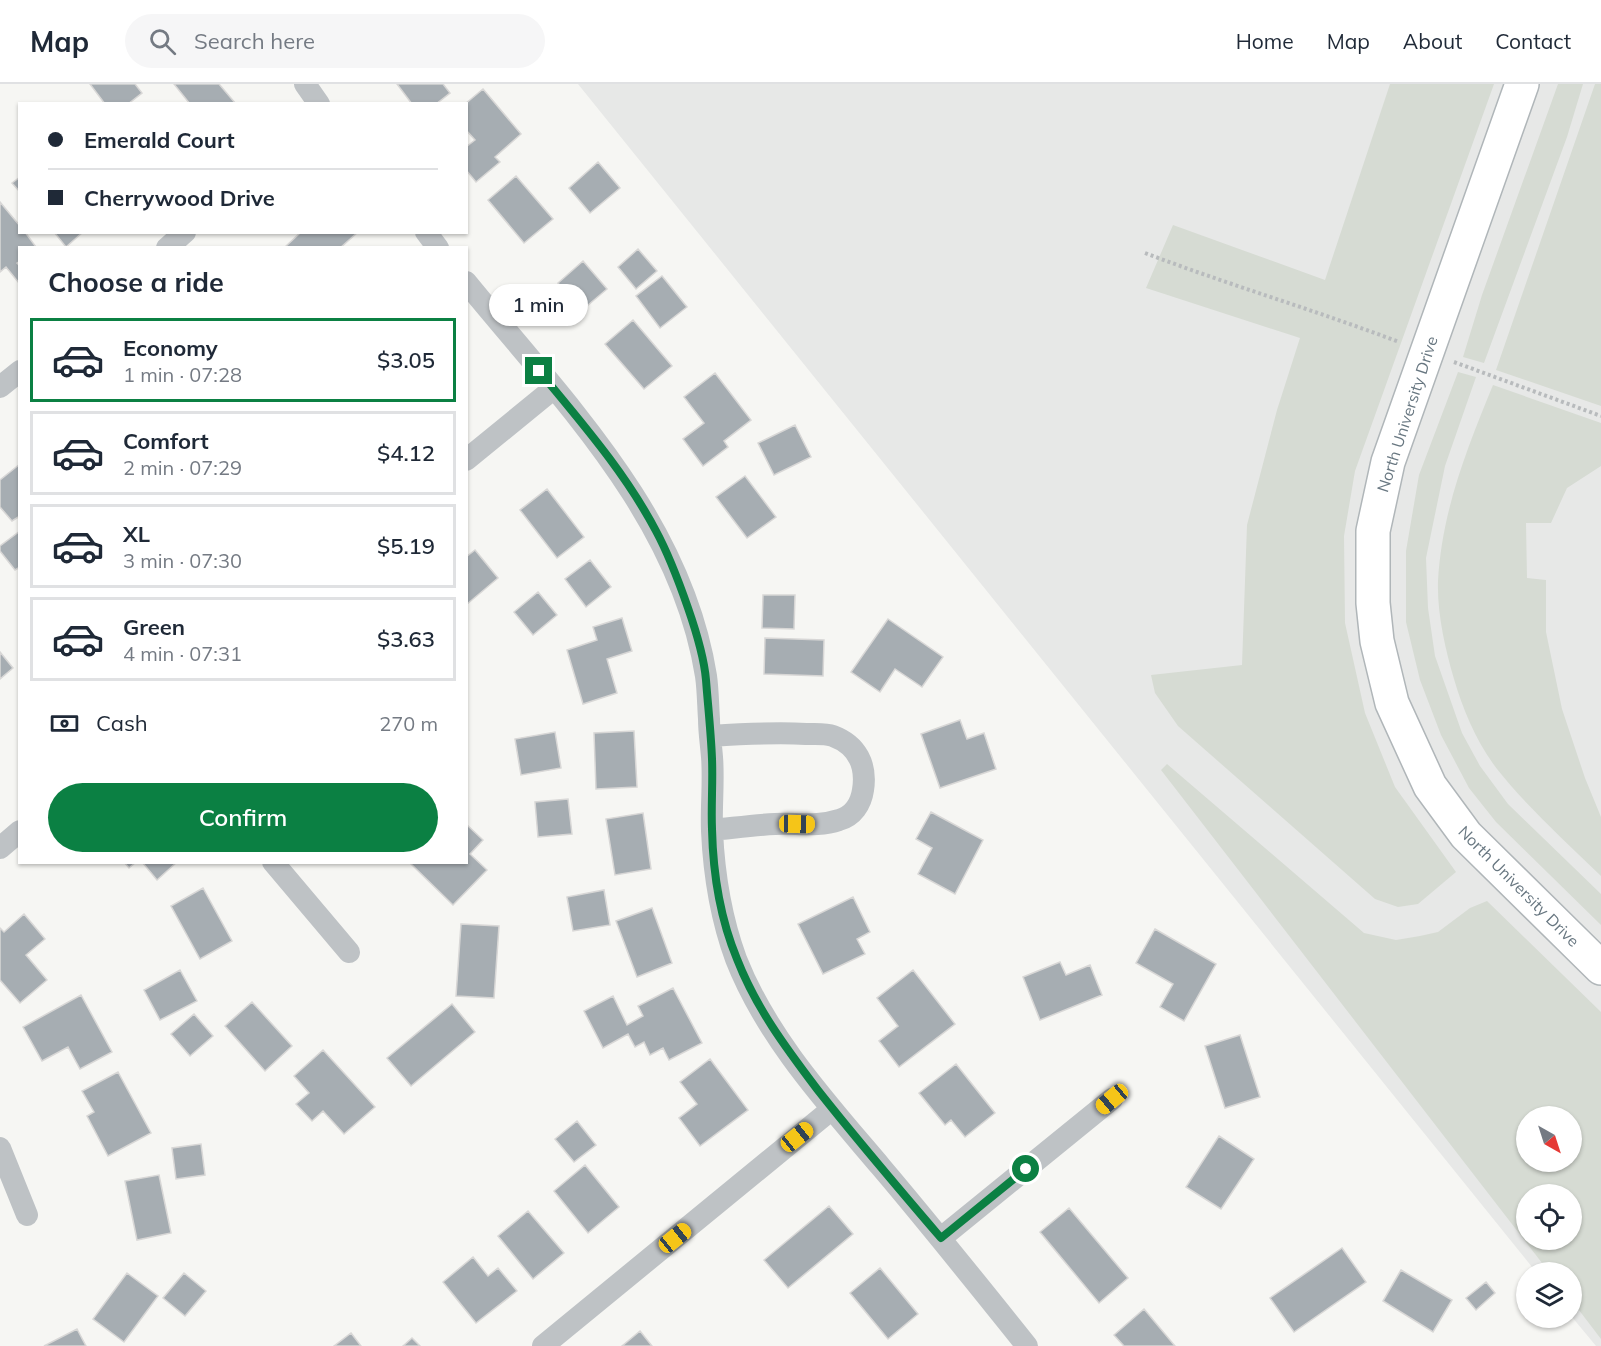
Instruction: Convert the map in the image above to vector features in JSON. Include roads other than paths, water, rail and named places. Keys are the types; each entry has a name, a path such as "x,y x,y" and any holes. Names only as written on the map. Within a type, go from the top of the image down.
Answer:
{"street":[{"path":"305,84 318,102"},
{"name":"North University Drive","path":"1522,84 1388,462 1373,531 1373,603 1377,641 1392,703 1430,786 1466,835 1601,968"},
{"path":"169,246 183,234"},
{"path":"468,284 600,446 656,531 678,580 694,626 706,677 712,758 712,830 717,888 726,929 736,959 755,1001 776,1036 832,1109 941,1238 1027,1346"},
{"path":"0,387 18,373"},
{"path":"468,458 553,388"},
{"path":"710,736 774,732 831,735 845,742 858,755 864,768 865,779 861,800 856,809 840,820 818,825 776,824 712,830"},
{"path":"0,848 18,833"},
{"path":"275,864 349,952"},
{"path":"941,1238 1112,1099"},
{"path":"543,1346 832,1109"},
{"path":"0,1148 27,1215"}]}
